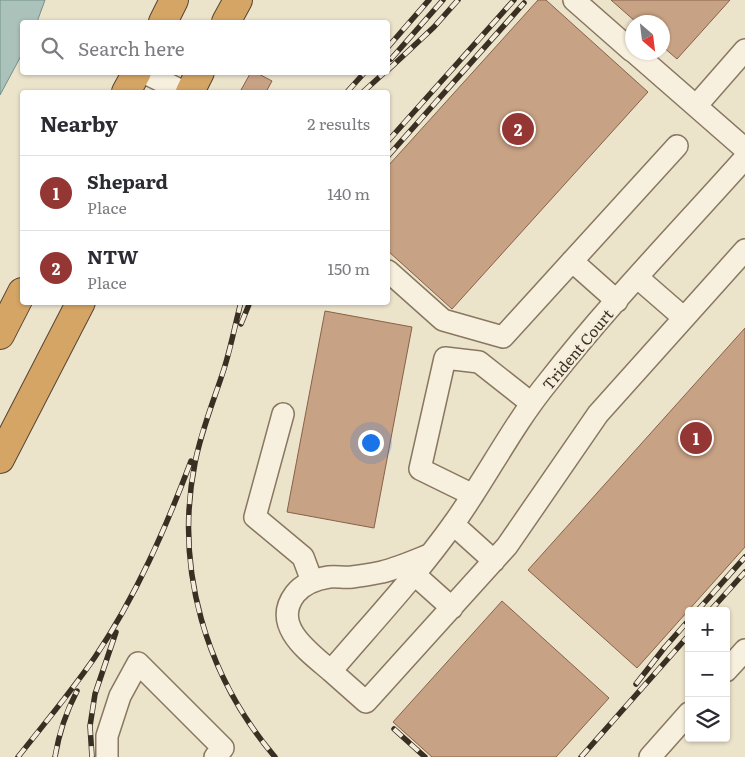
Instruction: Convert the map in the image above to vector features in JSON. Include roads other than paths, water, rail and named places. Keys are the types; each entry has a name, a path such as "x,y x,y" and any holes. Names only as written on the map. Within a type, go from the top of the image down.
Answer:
{"highway":[{"path":"164,20 174,0"},
{"path":"227,20 238,0"},
{"path":"127,90 135,75"},
{"path":"191,90 198,75"},
{"path":"0,335 20,296"},
{"path":"0,459 79,305"}],"street":[{"path":"574,0 625,45"},
{"path":"696,106 745,50"},
{"path":"642,60 745,149"},
{"path":"149,75 180,90"},
{"path":"390,273 443,320 503,337 677,146"},
{"name":"Trident Court","path":"331,671 414,574 453,524 518,421 577,346 745,158"},
{"path":"429,555 383,572 353,577 328,577 312,581 298,590 290,602 287,617 291,630 300,644 366,702 507,546 598,414 745,250"},
{"path":"572,261 617,301"},
{"path":"638,278 684,318"},
{"path":"473,495 420,469 445,358 478,362 531,403"},
{"path":"283,414 256,517 303,557 312,581"},
{"path":"453,524 494,561"},
{"path":"414,574 452,608"},
{"path":"730,667 745,650"},
{"path":"107,757 107,736 120,696 138,663 223,748 215,757"},
{"path":"650,757 685,718"}],"water":[{"path":"0,0 45,0 38,20 20,20 20,58 0,95"}],"railway":[{"path":"390,45 429,0"},
{"path":"391,59 443,0"},
{"path":"390,68 434,27 458,0"},
{"path":"390,139 514,0"},
{"path":"390,154 524,3"},
{"path":"349,90 362,75"},
{"path":"365,90 382,75"},
{"path":"240,305 226,361 204,427 195,463 190,502 189,542 193,581 201,619 214,656 230,692 251,725 275,757"},
{"path":"241,324 249,305"},
{"path":"18,757 86,670 110,634 149,562 191,461"},
{"path":"701,607 745,557"},
{"path":"714,607 745,572"},
{"path":"636,684 685,624"},
{"path":"92,757 90,726 95,694 116,632"},
{"path":"581,757 685,640"},
{"path":"55,757 63,723 77,691"},
{"path":"394,729 425,757"}],"place":[{"name":"NTW","path":"518,129"},
{"name":"Shepard","path":"696,438"}]}
